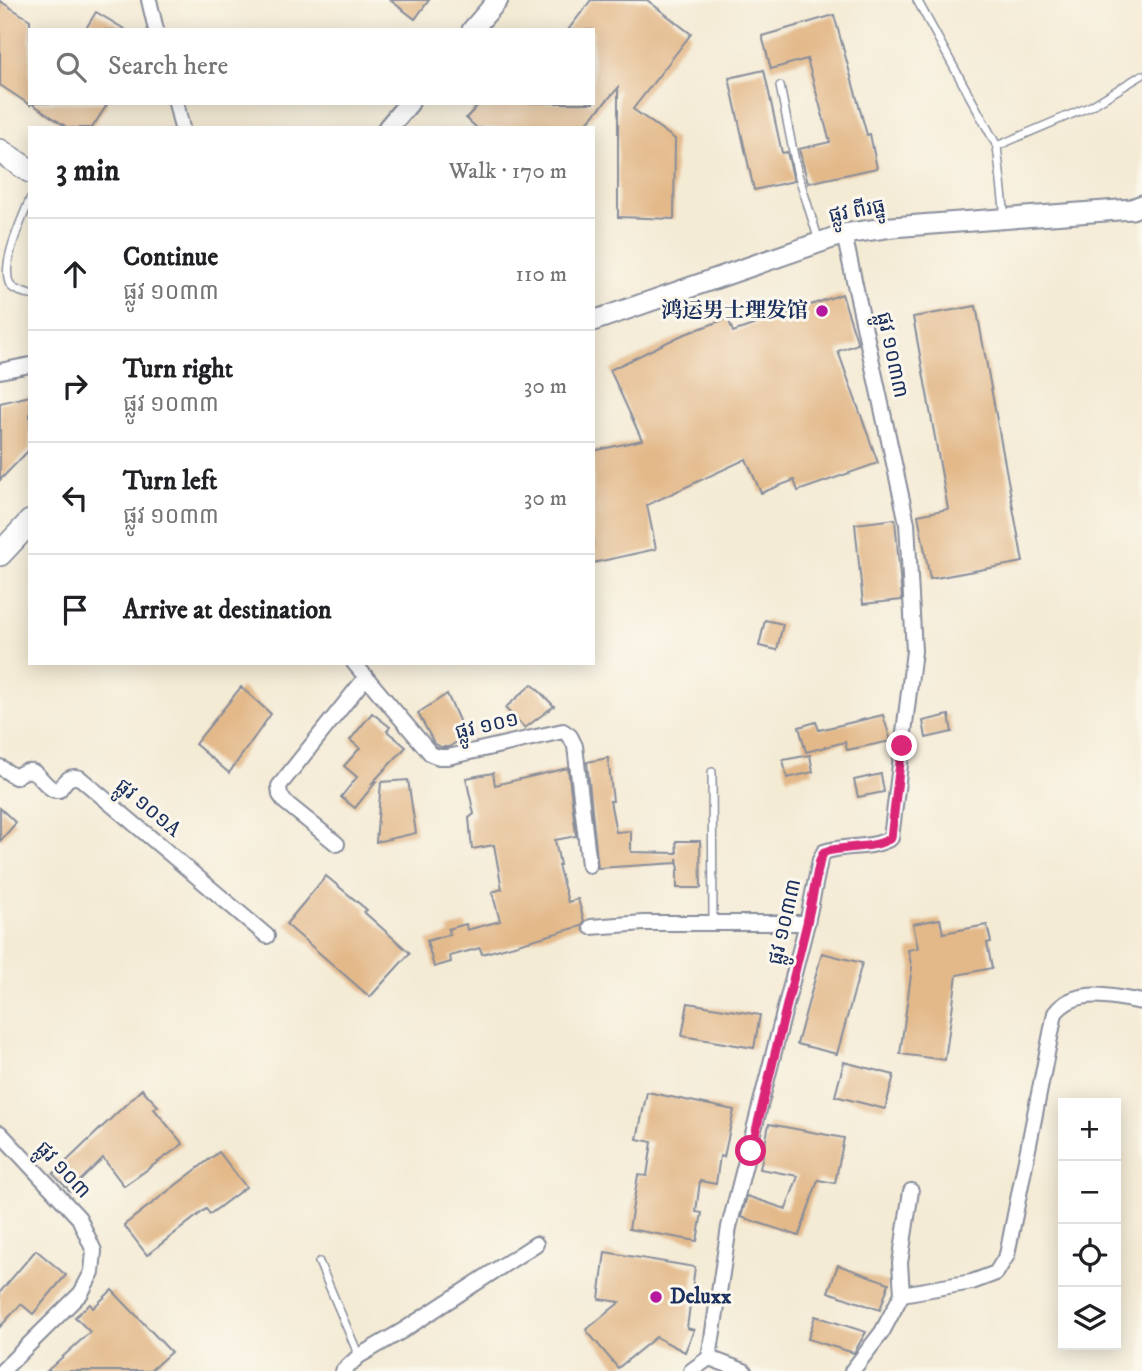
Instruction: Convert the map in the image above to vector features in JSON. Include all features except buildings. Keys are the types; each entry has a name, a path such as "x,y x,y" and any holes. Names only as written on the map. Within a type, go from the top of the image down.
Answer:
{"main road":[{"path":"474,28 498,0"},
{"path":"390,126 407,105"},
{"path":"0,152 28,170"},
{"name":"ផ្លូវ ពីរធ្នូ","path":"595,320 844,234 892,227 1132,209 1142,205"},
{"path":"0,554 28,524"}],"street":[{"path":"149,0 156,28"},
{"path":"176,105 182,126"},
{"name":"ផ្លូវ ១០៣៣","path":"709,1358 730,1227 824,852 883,843 891,838 914,651 907,523 844,234"},
{"path":"0,371 28,365"},
{"name":"ផ្លូវ ១០១","path":"356,665 431,754 439,757 546,734 563,732 569,736 575,746 589,865"},
{"path":"337,844 285,802 280,795 279,786 366,677"},
{"name":"ផ្លូវ ១០១A","path":"0,767 15,777 29,769 54,790 59,790 69,777 80,778 267,936"},
{"path":"591,927 713,922 807,923"},
{"path":"902,1294 972,1282 996,1273 1007,1255 1055,1013 1063,1004 1078,997 1101,996 1142,1002"},
{"name":"ផ្លូវ ១០៣","path":"0,1133 79,1218 94,1251 92,1272 81,1293 2,1371"},
{"path":"852,1371 882,1332 902,1294 900,1263 911,1191"},
{"path":"343,1371 359,1356 536,1244"},
{"path":"691,1371 709,1358 744,1371"}],"lane":[{"path":"917,0 997,146 1005,218"},
{"path":"997,146 1091,106 1142,75"},
{"path":"780,86 797,171 819,242"},
{"path":"28,204 6,260 10,285 28,294"},
{"path":"712,772 713,922"},
{"path":"319,1262 359,1356"}],"place":[{"name":"鸿运男士理发馆","path":"822,311"},
{"name":"Deluxx","path":"656,1297"}],"route":[{"path":"751,1151 820,860 824,852 833,849 883,843 891,838 902,746"}]}
